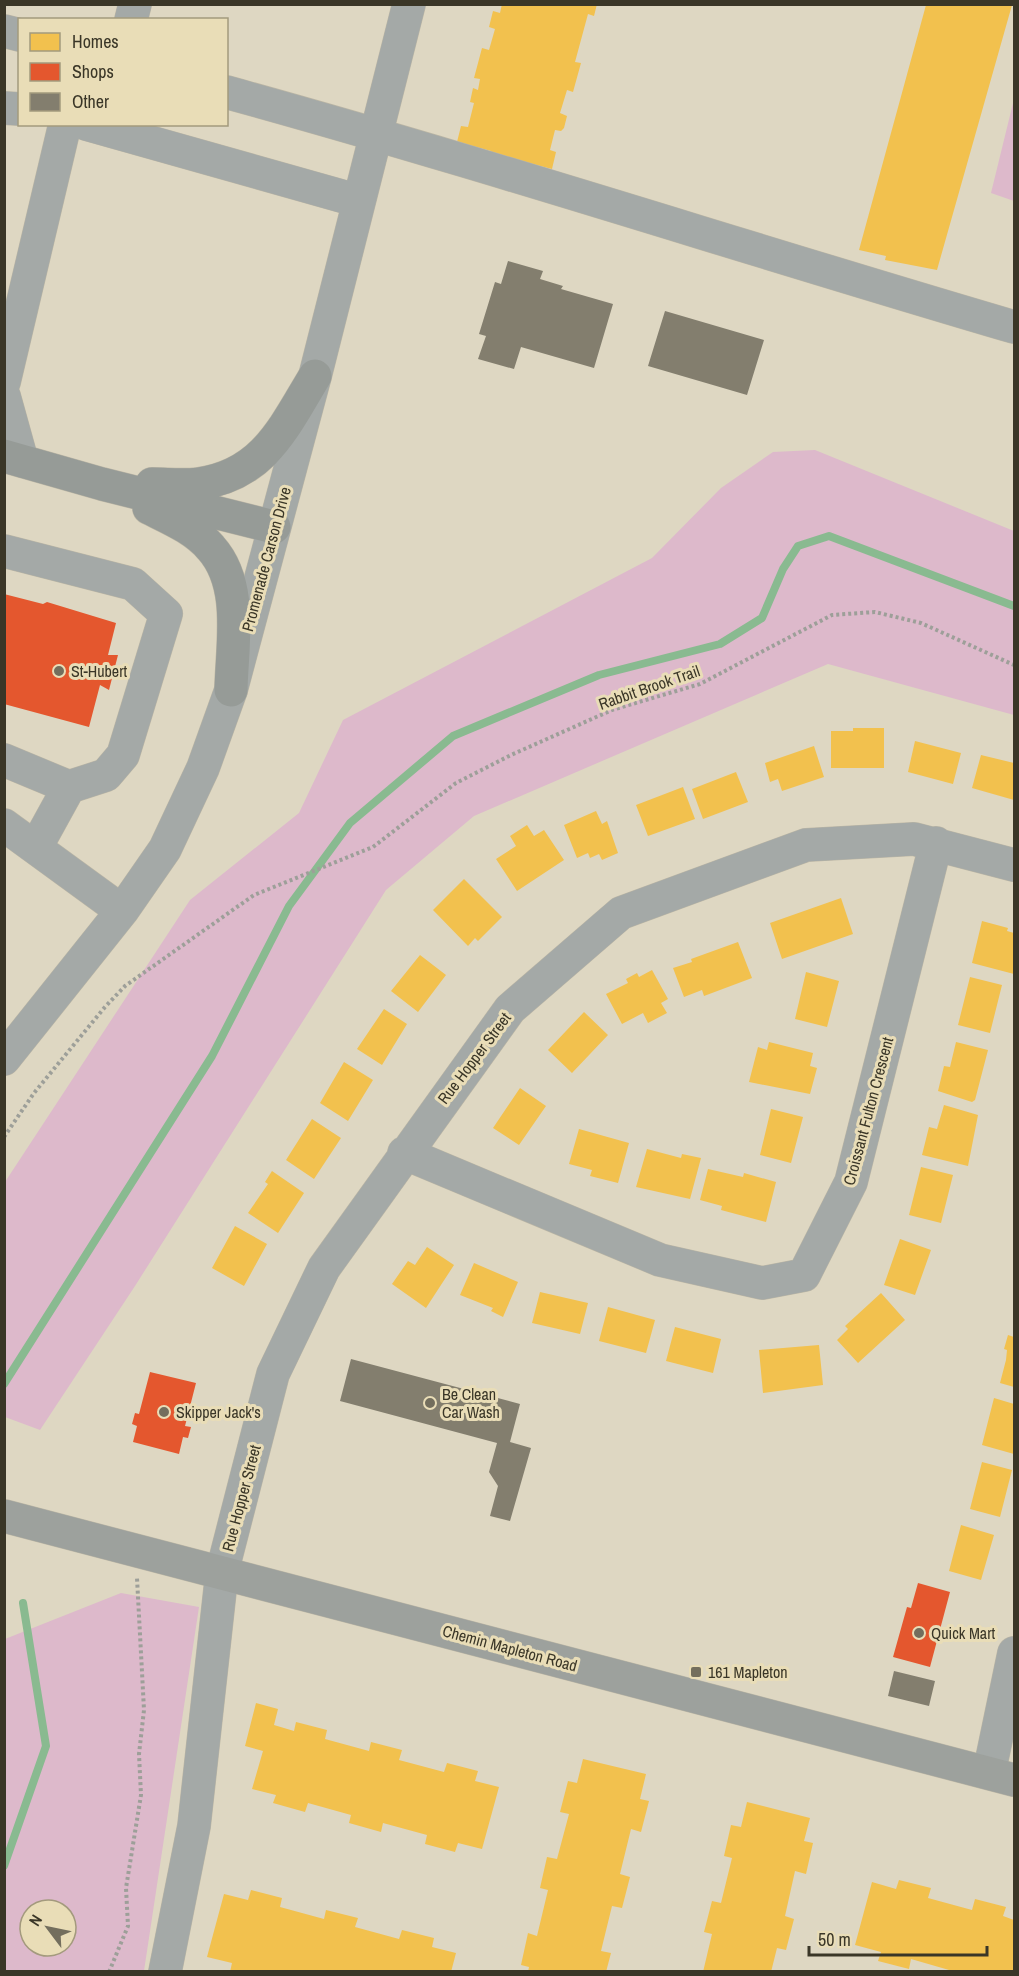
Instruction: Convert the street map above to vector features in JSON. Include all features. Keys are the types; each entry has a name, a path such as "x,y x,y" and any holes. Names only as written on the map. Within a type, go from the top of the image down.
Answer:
{"highway":[{"path":"102,484 197,484 223,479 250,466 275,442 315,376"},
{"path":"13,459 274,527"},
{"path":"102,484 185,526 211,548 228,576 233,608 231,690"}],"main road":[{"path":"4,1500 59,1530"},
{"name":"Chemin Mapleton Road","path":"4,1516 1002,1776"}],"street":[{"name":"Promenade Carson Drive","path":"4,1059 123,910 165,849 203,768 231,690 315,376 409,4"},
{"path":"228,93 377,133 812,268 1014,327"},
{"path":"4,382 65,126"},
{"path":"100,126 172,136 360,201"},
{"path":"4,396 13,459"},
{"path":"4,551 133,585 166,614 123,755 106,775 69,787 4,760"},
{"path":"36,847 69,787"},
{"path":"4,825 123,910"},
{"name":"Rue Hopper Street","path":"165,1971 194,1826 222,1572 273,1374 324,1268 404,1153 510,1009 621,913 806,845 914,839 1014,865"},
{"name":"Croissant Fulton Crescent","path":"404,1153 660,1260 762,1283 804,1275 851,1182 936,843"},
{"path":"1002,1776 1014,1653"}],"path":[{"name":"Rabbit Brook Trail","path":"4,1137 34,1093 105,1007 125,987 254,895 373,847 456,783 612,710 700,684 831,615 875,612 921,623 1014,664"},
{"path":"109,1971 128,1926 126,1888 141,1795 139,1754 144,1710 136,1550"}],"shaded area":[{"path":"1014,99 1014,201 991,193"},
{"path":"815,450 1014,531 1014,715 828,664 474,816 386,890 135,1286 40,1430 5,1417 5,1182 190,900 299,813 343,720 652,558 721,488 773,452"},
{"path":"121,1593 199,1607 144,1971 5,1971 5,1639"}],"building: Homes":[{"path":"502,4 597,4 594,16 588,14 575,62 581,63 573,92 567,90 560,113 567,116 564,128 561,131 555,130 550,150 556,152 552,169 457,142 461,126 468,127 474,103 470,102 473,88 478,90 480,79 474,78 482,48 489,50 495,29 489,27 493,11 500,13"},
{"path":"926,5 1012,5 937,270 885,260 886,256 859,250"},
{"path":"853,728 884,728 884,768 831,768 831,731 853,731"},
{"path":"915,741 961,753 953,784 908,772"},
{"path":"814,746 824,777 782,791 778,779 770,782 765,763"},
{"path":"981,755 1014,763 1014,800 972,788"},
{"path":"736,772 748,802 703,819 692,789"},
{"path":"683,787 695,819 648,836 636,805"},
{"path":"596,811 602,824 607,821 618,853 602,860 599,854 590,858 588,853 577,858 564,825"},
{"path":"527,825 534,836 544,830 564,860 517,891 496,859 516,846 510,836"},
{"path":"464,879 502,917 478,941 475,938 468,946 433,910"},
{"path":"841,898 853,934 782,959 770,923"},
{"path":"982,921 1008,928 1007,931 1014,933 1014,974 972,963"},
{"path":"738,942 752,978 704,996 702,990 684,997 673,968"},
{"path":"420,955 446,975 418,1012 391,991"},
{"path":"652,970 668,999 661,1003 667,1013 648,1023 643,1013 622,1024 606,994 628,983 626,979 637,973 639,977"},
{"path":"806,972 839,981 827,1027 795,1019"},
{"path":"970,977 1002,985 990,1033 958,1025"},
{"path":"384,1009 407,1024 382,1065 357,1049"},
{"path":"584,1012 608,1035 572,1073 548,1050"},
{"path":"769,1042 813,1053 810,1066 817,1068 810,1094 749,1082 758,1047 767,1050"},
{"path":"956,1042 988,1050 975,1100 972,1102 938,1091 944,1066 950,1067"},
{"path":"344,1062 373,1080 348,1121 320,1103"},
{"path":"520,1088 546,1106 519,1145 493,1128"},
{"path":"944,1105 978,1115 968,1166 922,1155 929,1127 937,1129"},
{"path":"771,1109 803,1117 791,1163 760,1155"},
{"path":"312,1119 341,1138 314,1179 286,1160"},
{"path":"579,1129 629,1143 618,1183 590,1176 592,1170 569,1164"},
{"path":"647,1149 681,1158 682,1154 701,1158 690,1199 636,1187"},
{"path":"921,1167 953,1175 941,1223 909,1215"},
{"path":"708,1169 743,1177 744,1173 776,1182 766,1222 721,1210 722,1206 700,1200"},
{"path":"272,1171 304,1193 278,1233 248,1213 268,1184 265,1182"},
{"path":"235,1226 267,1244 244,1286 212,1268"},
{"path":"900,1239 931,1250 915,1295 884,1285"},
{"path":"427,1247 454,1265 426,1308 392,1284 408,1261 415,1265"},
{"path":"474,1263 518,1282 503,1317 491,1311 493,1308 460,1295"},
{"path":"540,1292 588,1303 580,1334 532,1323"},
{"path":"881,1293 905,1320 858,1363 837,1340 848,1329 845,1326"},
{"path":"608,1307 655,1320 646,1353 599,1341"},
{"path":"675,1327 721,1339 713,1373 666,1361"},
{"path":"1008,1335 1014,1337 1014,1387 1000,1383 1006,1360 1007,1350 1004,1349"},
{"path":"819,1345 823,1385 763,1393 759,1350"},
{"path":"994,1398 1014,1404 1014,1454 982,1445"},
{"path":"982,1462 1012,1470 1000,1517 970,1509"},
{"path":"961,1525 994,1535 981,1580 949,1571"},
{"path":"256,1703 278,1709 274,1725 294,1731 296,1722 327,1730 325,1739 369,1751 371,1742 402,1750 399,1760 444,1772 447,1763 478,1771 475,1781 499,1787 482,1849 458,1843 455,1852 425,1844 427,1835 383,1823 381,1832 349,1823 351,1815 308,1803 305,1812 273,1803 276,1795 252,1789 263,1751 245,1746"},
{"path":"583,1759 646,1774 640,1799 649,1801 641,1832 631,1829 620,1874 630,1877 622,1908 612,1906 601,1951 611,1953 606,1972 528,1972 529,1967 521,1965 528,1933 537,1936 548,1890 540,1888 547,1857 557,1859 569,1814 560,1812 568,1781 577,1783"},
{"path":"747,1802 810,1818 804,1841 813,1843 806,1874 795,1871 785,1916 794,1919 786,1950 777,1948 771,1972 703,1972 712,1934 704,1932 712,1901 721,1903 732,1858 724,1856 731,1825 741,1827"},
{"path":"899,1880 931,1888 928,1898 972,1910 975,1899 1006,1907 1003,1916 1014,1920 1014,1972 956,1972 911,1959 909,1969 878,1961 881,1952 855,1945 872,1882 896,1889"},
{"path":"251,1890 282,1898 280,1907 324,1919 326,1910 358,1918 355,1927 399,1939 402,1930 434,1938 432,1947 456,1953 451,1972 230,1972 232,1963 207,1957 224,1894 248,1900"}],"building: Shops":[{"name":"St-Hubert","path":"4,594 43,604 47,602 116,623 108,655 118,655 109,690 100,685 89,727 4,704"},
{"path":"150,1372 196,1383 185,1426 191,1427 188,1438 183,1437 179,1454 133,1442 137,1426 132,1424 135,1413 139,1414"},
{"name":"Quick Mart","path":"918,1583 950,1592 930,1667 893,1657 907,1607 911,1608"}],"building: Other":[{"path":"508,261 543,271 540,279 563,286 561,289 613,304 594,368 521,347 514,369 478,359 486,336 479,334 495,282 501,284"},
{"path":"665,311 764,340 747,395 648,366"},
{"name":"Be Clean Car Wash","path":"351,1359 520,1404 510,1442 531,1448 510,1521 490,1516 498,1486 489,1472 497,1443 340,1401"},
{"path":"894,1671 935,1681 929,1706 888,1696"}],"waterway":[{"path":"4,1384 212,1056 289,906 350,823 453,736 599,675 720,644 762,618 783,569 798,546 829,536 1014,606"},
{"path":"4,1866 46,1746 23,1603"}],"place":[{"name":"St-Hubert","path":"59,671"},
{"name":"Be Clean Car Wash","path":"430,1403"},
{"name":"Skipper Jack's","path":"164,1412"},
{"name":"Quick Mart","path":"919,1633"},
{"name":"161 Mapleton","path":"696,1672"}]}
